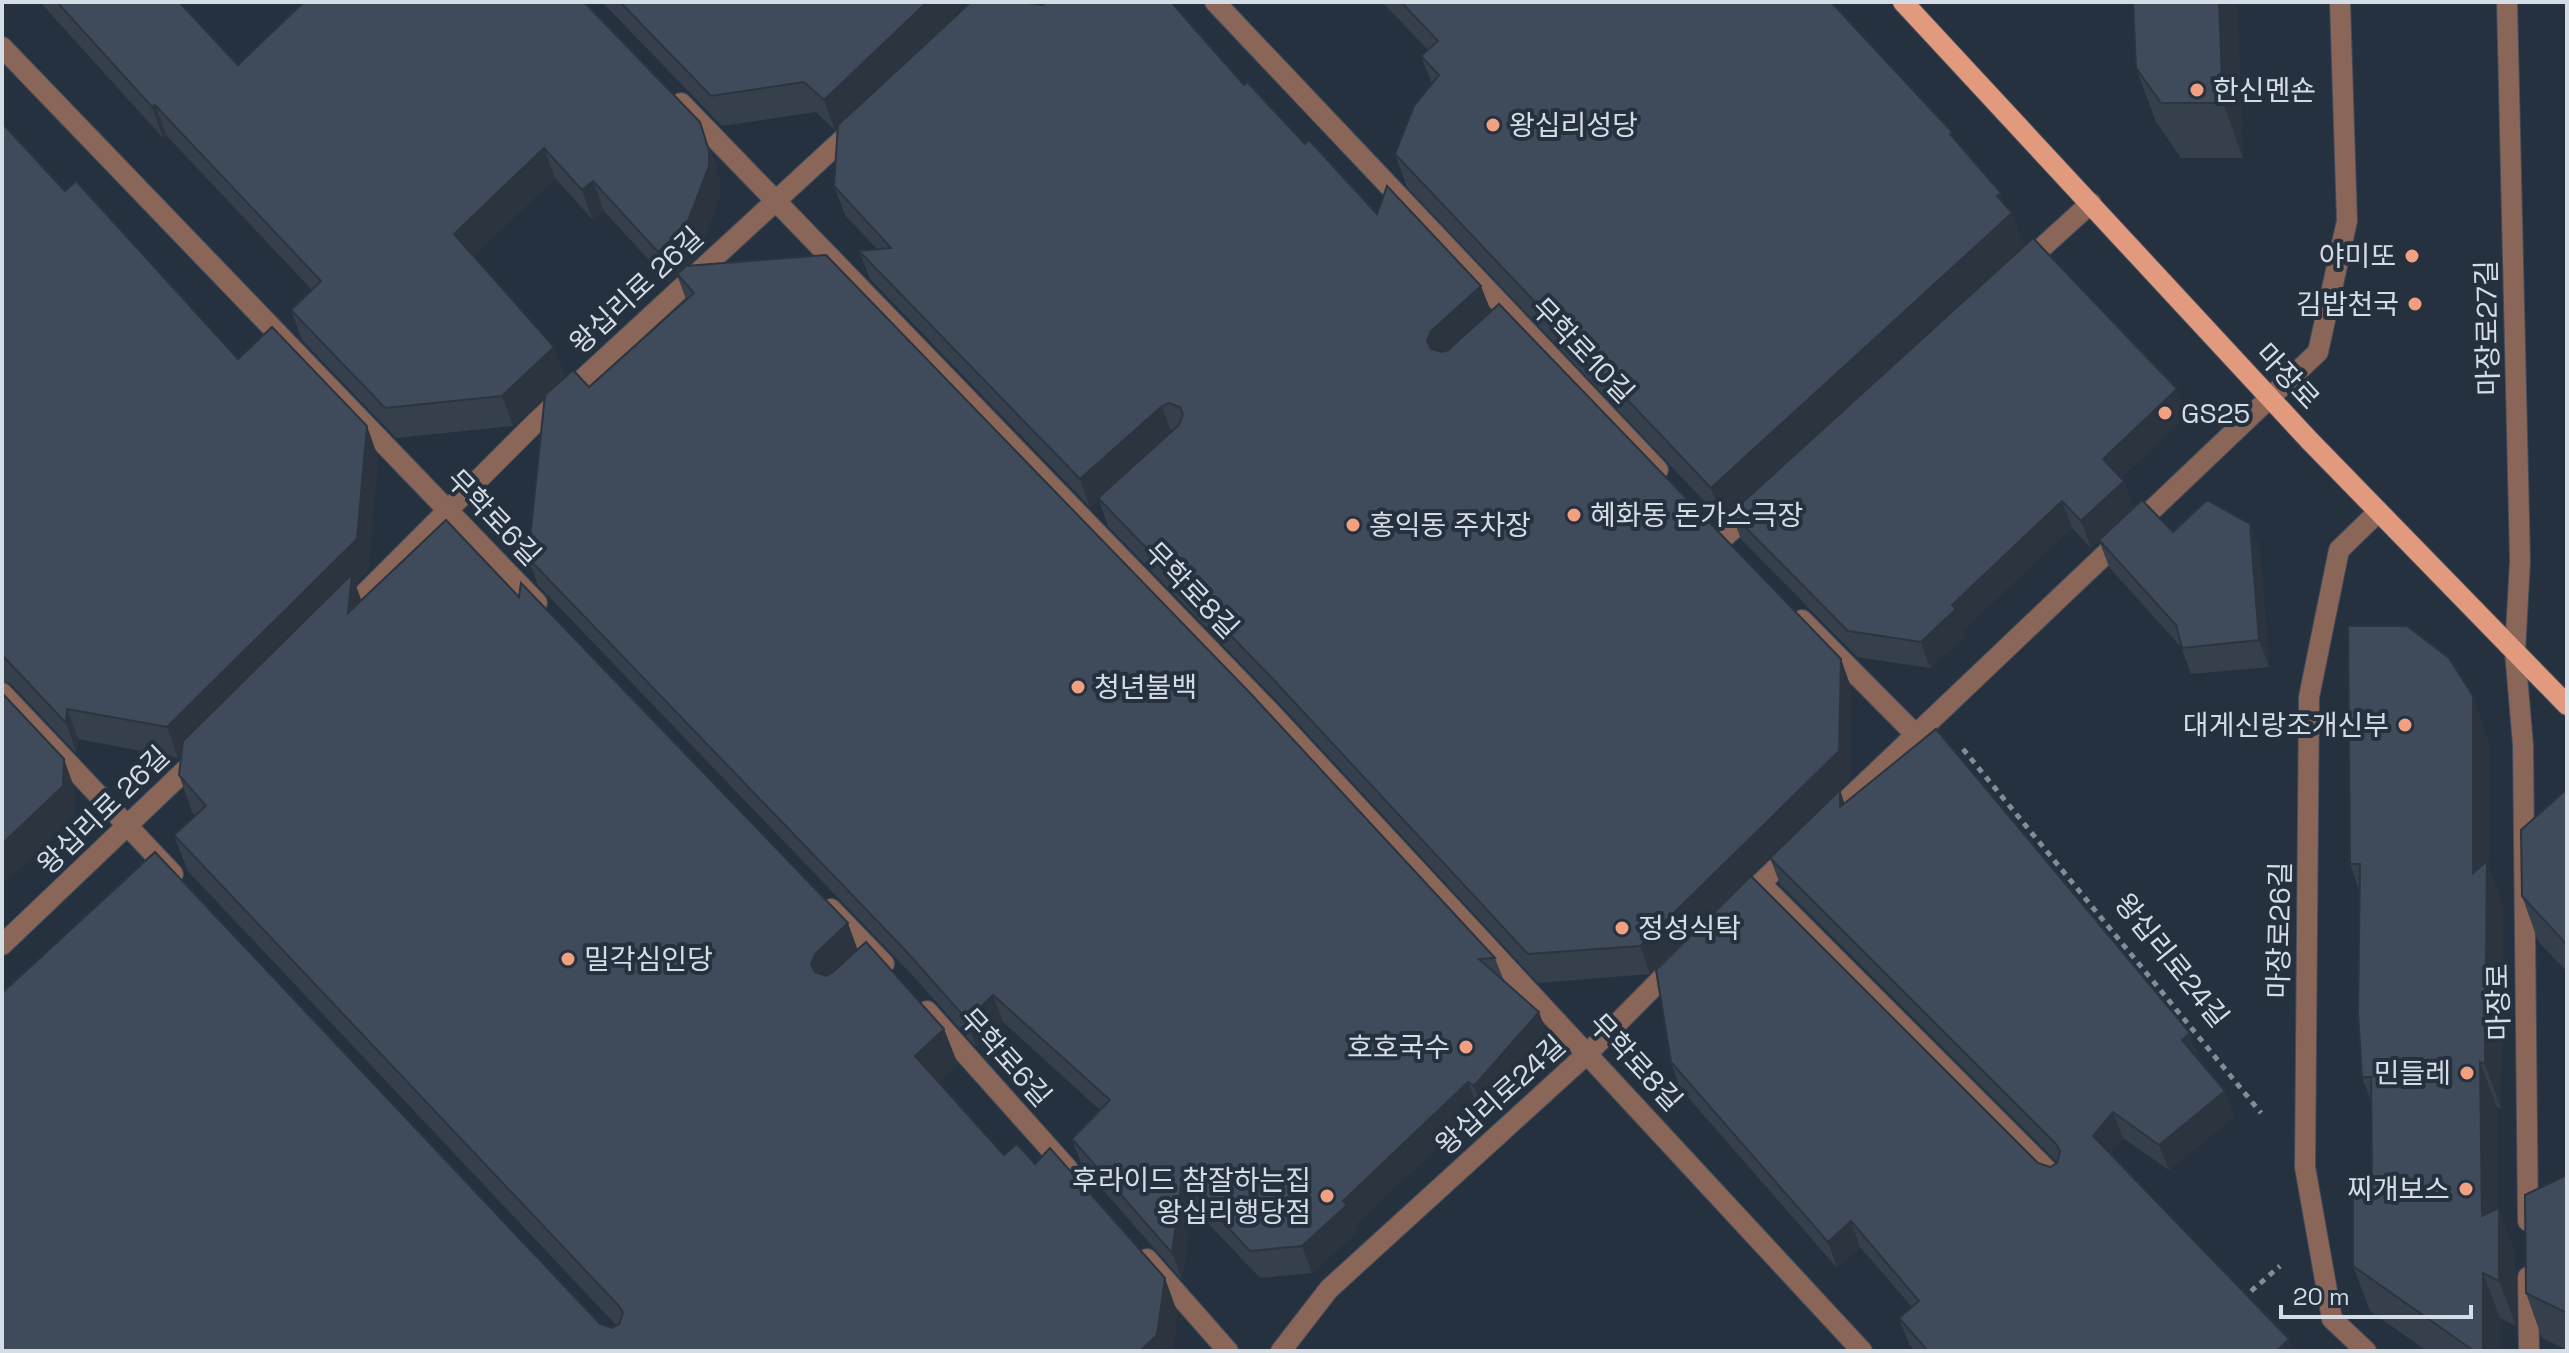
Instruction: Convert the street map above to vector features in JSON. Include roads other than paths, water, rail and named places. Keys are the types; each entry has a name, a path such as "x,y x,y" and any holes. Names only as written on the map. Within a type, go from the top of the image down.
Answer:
{"main road":[{"name":"마장로","path":"1903,2 2378,512 2515,652 2563,694"}],"street":[{"name":"무학로10길","path":"1215,2 1668,480"},
{"path":"1722,919 1914,733 2318,352 2347,221 2340,2"},
{"name":"마장로27길","path":"2507,2 2520,545 2515,652"},
{"name":"무학로6길","path":"2,47 547,613"},
{"name":"무학로8길","path":"669,90 1095,520 1862,1351"},
{"name":"왕십리로 26길","path":"326,632 536,422 868,116"},
{"path":"2003,283 2091,203"},
{"path":"1490,333 1510,315"},
{"path":"1705,520 1728,545 1769,497"},
{"name":"마장로26길","path":"2366,1351 2332,1319 2305,1167 2309,697 2339,550 2378,512"},
{"path":"1786,604 1914,733"},
{"name":"마장로","path":"2515,652 2523,745 2529,1351"},
{"path":"2,693 183,884"},
{"name":"왕십리로 26길","path":"2,945 216,740"},
{"path":"1761,884 2057,1180"},
{"path":"817,895 874,965 898,978"},
{"name":"왕십리로24길","path":"1281,1351 1329,1289 1589,1052 1692,948"},
{"name":"무학로6길","path":"917,999 1083,1187"},
{"path":"1135,1246 1228,1351"}],"place":[{"name":"한신멘숀","path":"2197,90"},
{"name":"왕십리성당","path":"1493,125"},
{"name":"야미또","path":"2412,256"},
{"name":"김밥천국","path":"2415,304"},
{"name":"GS25","path":"2165,413"},
{"name":"혜화동 돈가스극장","path":"1574,515"},
{"name":"홍익동 주차장","path":"1353,525"},
{"name":"청년불백","path":"1078,687"},
{"name":"대게신랑조개신부","path":"2405,725"},
{"name":"정성식탁","path":"1622,928"},
{"name":"밀각심인당","path":"568,959"},
{"name":"호호국수","path":"1466,1047"},
{"name":"민들레","path":"2467,1073"},
{"name":"찌개보스","path":"2466,1189"},
{"name":"후라이드 참잘하는집 왕십리행당점","path":"1327,1196"}]}
